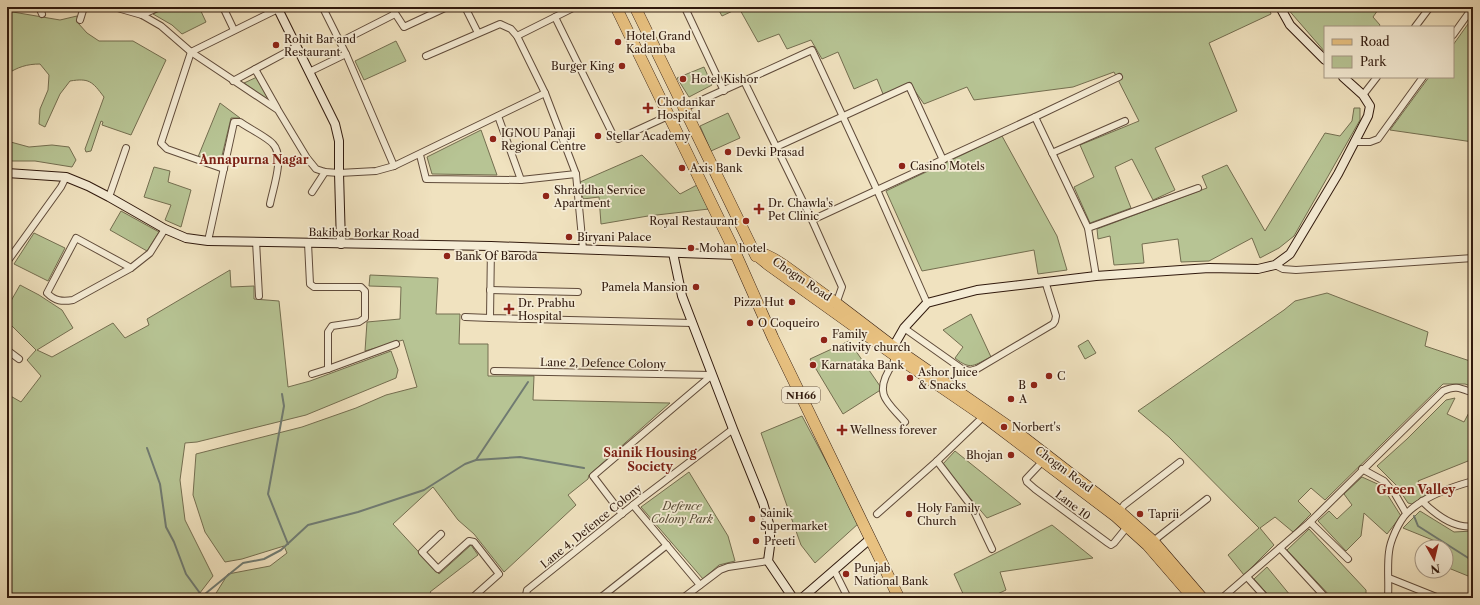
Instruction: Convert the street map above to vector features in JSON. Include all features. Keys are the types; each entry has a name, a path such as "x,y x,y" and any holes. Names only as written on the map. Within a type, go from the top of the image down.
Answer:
{"highway":[{"name":"NH66","path":"616,7 736,255 773,338 898,598"},
{"path":"635,7 684,108"},
{"name":"Chogm Road","path":"684,108 756,256 766,255 774,259 834,307 895,352 1018,433 1117,514 1150,544 1202,598"}],"main road":[{"name":"Chogm Road","path":"895,352 1042,462 1117,514 1127,527 1150,544 1192,598"}],"street":[{"path":"39,7 42,14"},
{"path":"80,20 84,7"},
{"path":"114,7 142,15 161,26 191,52 278,110"},
{"path":"142,15 159,7"},
{"path":"223,7 234,30"},
{"path":"324,7 323,8 346,54 394,166"},
{"path":"391,7 404,27 447,7"},
{"path":"465,7 478,33"},
{"path":"517,36 575,7"},
{"path":"1280,7 1290,25 1324,59"},
{"path":"1416,26 1430,7"},
{"path":"1454,34 1473,7"},
{"path":"224,169 167,149 162,143 191,52 278,8 296,48 335,124 339,141 341,244"},
{"path":"686,10 724,90"},
{"path":"340,42 395,14"},
{"path":"555,17 613,135 618,139 668,116"},
{"path":"426,56 500,24 511,29 517,36 545,93 576,174 583,250"},
{"path":"233,81 296,48"},
{"path":"684,108 812,50 877,190 927,303"},
{"path":"308,72 346,54"},
{"path":"255,70 307,158 316,169 325,172 339,173 376,171 394,166 420,155 545,93"},
{"path":"812,220 1119,77"},
{"path":"905,422 882,394 882,385 889,370 895,362 896,342 904,328 927,303 977,290 1045,281 1209,268 1258,269 1275,265 1290,254 1338,174 1368,116 1370,106 1363,95 1344,78"},
{"path":"1363,95 1376,78"},
{"path":"1354,142 1370,142 1378,139 1422,78"},
{"path":"744,81 812,220 842,287 834,307"},
{"path":"776,147 909,86 943,160"},
{"path":"498,116 521,180"},
{"path":"1035,117 1088,228 1096,276"},
{"path":"1052,153 1125,121"},
{"path":"208,241 234,122 240,122 273,143 278,151 279,159 270,204"},
{"path":"109,197 126,148"},
{"path":"420,155 426,179 521,180 576,174"},
{"path":"312,192 325,172"},
{"name":"Bakibab Borkar Road","path":"7,173 66,177 109,197 165,229 186,238 208,241 491,246 736,255"},
{"path":"7,262 66,177"},
{"path":"1088,228 1198,188"},
{"path":"131,268 76,238 46,293 63,302 73,300 131,268 150,252 165,229"},
{"path":"256,241 259,296"},
{"path":"308,243 310,284 314,287 361,287 365,291 365,318 359,322 332,326 328,332 328,369"},
{"path":"490,318 491,246"},
{"path":"673,253 682,296 763,503 770,527 768,562 793,598"},
{"path":"1275,265 1283,269 1296,270 1473,258"},
{"path":"904,328 962,369 970,371 977,369 1053,324 1056,316 1045,281"},
{"path":"490,290 578,292"},
{"path":"465,317 692,323"},
{"path":"312,374 396,344"},
{"path":"7,350 19,359"},
{"name":"Lane 2, Defence Colony","path":"494,371 712,375"},
{"path":"622,514 593,476 712,375"},
{"path":"1222,598 1310,522 1362,469 1443,391 1450,388 1460,387 1473,393"},
{"path":"877,514 937,461 982,417"},
{"name":"Lane 4, Defence Colony","path":"529,598 526,595 527,590 633,505 733,429"},
{"path":"937,461 972,507 992,549"},
{"name":"Lane 10","path":"1042,462 1026,479 1027,482 1035,489 1108,543 1114,543 1127,527"},
{"path":"1117,514 1124,505 1180,462"},
{"path":"1362,469 1384,481 1395,494 1406,514"},
{"path":"1388,598 1389,552 1392,538 1406,514 1422,501 1454,486 1473,481"},
{"path":"1150,544 1207,499"},
{"path":"1422,501 1435,514 1462,526 1473,526"},
{"path":"633,505 700,585"},
{"path":"1310,522 1348,559"},
{"path":"441,534 422,552 438,569 469,541 474,542 499,574 472,598"},
{"path":"802,598 870,539"},
{"path":"600,598 667,546"},
{"path":"1280,548 1326,598"},
{"path":"683,598 720,570 728,567 768,562"},
{"path":"834,570 848,598"},
{"path":"1247,577 1266,598"},
{"path":"1389,578 1438,598"}],"green space":[{"path":"169,7 199,7 206,22 182,34 172,25 153,14"},
{"path":"717,7 1269,7 1271,14 1209,43 1237,111 1155,148 1175,190 1153,200 1132,159 1115,167 1131,208 1090,223 1074,187 1094,177 1080,145 1139,121 1114,72 1073,87 974,100 967,87 924,104 910,84 883,94 877,79 854,89 838,52 822,59 811,40 787,49 779,34 758,42 739,8 722,16"},
{"path":"1286,7 1380,7 1373,17 1380,26 1324,26 1324,51"},
{"path":"7,11 60,20 77,16 78,23 87,33 99,41 133,41 166,60 131,135 102,125 103,122 101,121 91,151 86,152 85,149 104,97 93,84 82,80 70,81 60,94 45,127 39,124 40,109 48,90 49,75 40,64 23,66 7,74"},
{"path":"1473,17 1473,142 1390,130 1428,78 1454,78 1454,44"},
{"path":"396,41 406,61 364,80 355,61"},
{"path":"704,67 712,85 689,97 677,78"},
{"path":"257,77 270,102 244,83"},
{"path":"220,103 240,118 231,118 220,164 198,157"},
{"path":"1354,108 1360,108 1360,120 1294,236 1279,248 1260,258 1252,238 1209,261 1181,262 1178,239 1142,244 1144,263 1114,265 1110,236 1098,239 1097,229 1207,188 1202,176 1227,165 1265,231 1325,133 1340,136 1352,121"},
{"path":"728,113 740,138 711,151 700,126"},
{"path":"481,130 497,175 432,174 427,157"},
{"path":"1002,136 1057,236 1067,270 1038,274 1034,250 922,271 886,191"},
{"path":"7,141 29,147 52,145 69,147 76,160 72,167 35,161 7,161"},
{"path":"642,155 680,194 697,185 709,209 648,216 601,224 599,197 583,199 580,182"},
{"path":"154,167 170,171 168,182 191,190 181,227 165,220 171,205 144,197"},
{"path":"121,211 159,232 147,251 110,230"},
{"path":"34,233 65,248 48,281 14,264"},
{"path":"230,270 231,287 254,286 254,299 279,301 288,387 310,381 391,351 398,370 396,378 306,415 197,442 185,443 180,480 185,520 213,576 196,598 7,598 7,394 21,402 41,376 27,360 36,350 7,321 7,308 20,285 62,310 73,328 37,350 52,357 113,323 125,338 149,325 147,319"},
{"path":"370,275 438,278 436,314 460,314 459,344 488,344 488,376 534,376 533,400 670,403 589,475 588,479 568,495 576,505 504,572 474,534 458,520 433,487 393,524 439,574 471,545 478,555 430,592 435,598 213,598 228,574 270,566 287,553 284,546 242,559 225,562 205,532 193,495 196,454 302,427 356,408 386,395 417,387 403,340 365,351 367,322 400,319 401,287 369,286"},
{"path":"1327,293 1428,332 1425,346 1473,362 1473,387 1465,384 1443,384 1325,500 1311,488 1298,501 1311,514 1293,532 1275,517 1260,528 1274,545 1244,575 1228,555 1259,528 1169,437 1138,411 1295,301"},
{"path":"971,314 991,357 969,366 955,358 963,347 943,330"},
{"path":"1088,340 1096,353 1085,359 1078,346"},
{"path":"849,341 882,389 843,414 810,359"},
{"path":"1455,398 1447,414 1464,422 1473,405 1473,459 1418,481 1426,495 1412,504 1408,503 1396,485 1377,466 1407,439 1446,400"},
{"path":"802,416 859,523 815,563 801,545 761,433"},
{"path":"955,451 1021,504 987,518 942,465"},
{"name":"Defence Colony Park","path":"689,472 728,536 735,561 719,565 703,579 641,507"},
{"path":"1362,477 1382,486 1401,516 1387,534 1364,513 1361,536 1346,551 1318,521 1329,511 1337,519 1352,505 1344,494"},
{"path":"1420,511 1454,532 1473,531 1473,578 1454,570 1454,539 1430,539 1403,528"},
{"path":"1052,525 1093,558 1000,572 1006,590 989,598 965,598 954,574"},
{"path":"1309,529 1366,590 1366,595 1382,595 1382,598 1332,598 1287,550"},
{"path":"1267,567 1290,595 1287,598 1271,598 1254,579"}],"waterway":[{"path":"476,460 528,382"},
{"path":"282,394 284,406 268,494 288,544"},
{"path":"147,448 160,484 166,527 174,542 186,574 202,596"},
{"path":"200,598 243,563 264,559 281,550 308,525 358,512 424,490 465,464 476,460 520,457 584,468"},
{"path":"1414,516 1418,526 1473,561"}],"place":[{"name":"Hotel Grand Kadamba","path":"618,42"},
{"name":"Rohit Bar and Restaurant","path":"276,45"},
{"name":"Burger King","path":"622,66"},
{"name":"Hotel Kishor","path":"683,79"},
{"name":"Chodankar Hospital","path":"648,108"},
{"name":"Stellar Academy","path":"598,136"},
{"name":"IGNOU Panaji Regional Centre","path":"493,139"},
{"name":"Devki Prasad","path":"728,152"},
{"name":"Casino Motels","path":"902,166"},
{"name":"Axis Bank","path":"682,168"},
{"name":"Shraddha Service Apartment","path":"546,196"},
{"name":"Dr. Chawla's Pet Clinic","path":"759,209"},
{"name":"Royal Restaurant","path":"746,221"},
{"name":"Biryani Palace","path":"569,237"},
{"name":"Mohan hotel","path":"691,248"},
{"name":"Bank Of Baroda","path":"447,256"},
{"name":"Pamela Mansion","path":"696,287"},
{"name":"Pizza Hut","path":"792,302"},
{"name":"Dr. Prabhu Hospital","path":"509,309"},
{"name":"O Coqueiro","path":"750,323"},
{"name":"Family nativity church","path":"824,340"},
{"name":"Karnataka Bank","path":"813,365"},
{"name":"C","path":"1049,376"},
{"name":"Ashor Juice & Snacks","path":"910,378"},
{"name":"B","path":"1034,385"},
{"name":"A","path":"1011,399"},
{"name":"Norbert's","path":"1004,427"},
{"name":"Wellness forever","path":"842,430"},
{"name":"Bhojan","path":"1011,455"},
{"name":"Holy Family Church","path":"909,514"},
{"name":"Taprii","path":"1140,514"},
{"name":"Sainik Supermarket","path":"752,519"},
{"name":"Preeti","path":"756,541"},
{"name":"Punjab National Bank","path":"846,574"}],"district":[{"name":"Annapurna Nagar","path":"254,160"},
{"name":"Sainik Housing Society","path":"650,460"},
{"name":"Green Valley","path":"1416,490"}]}
